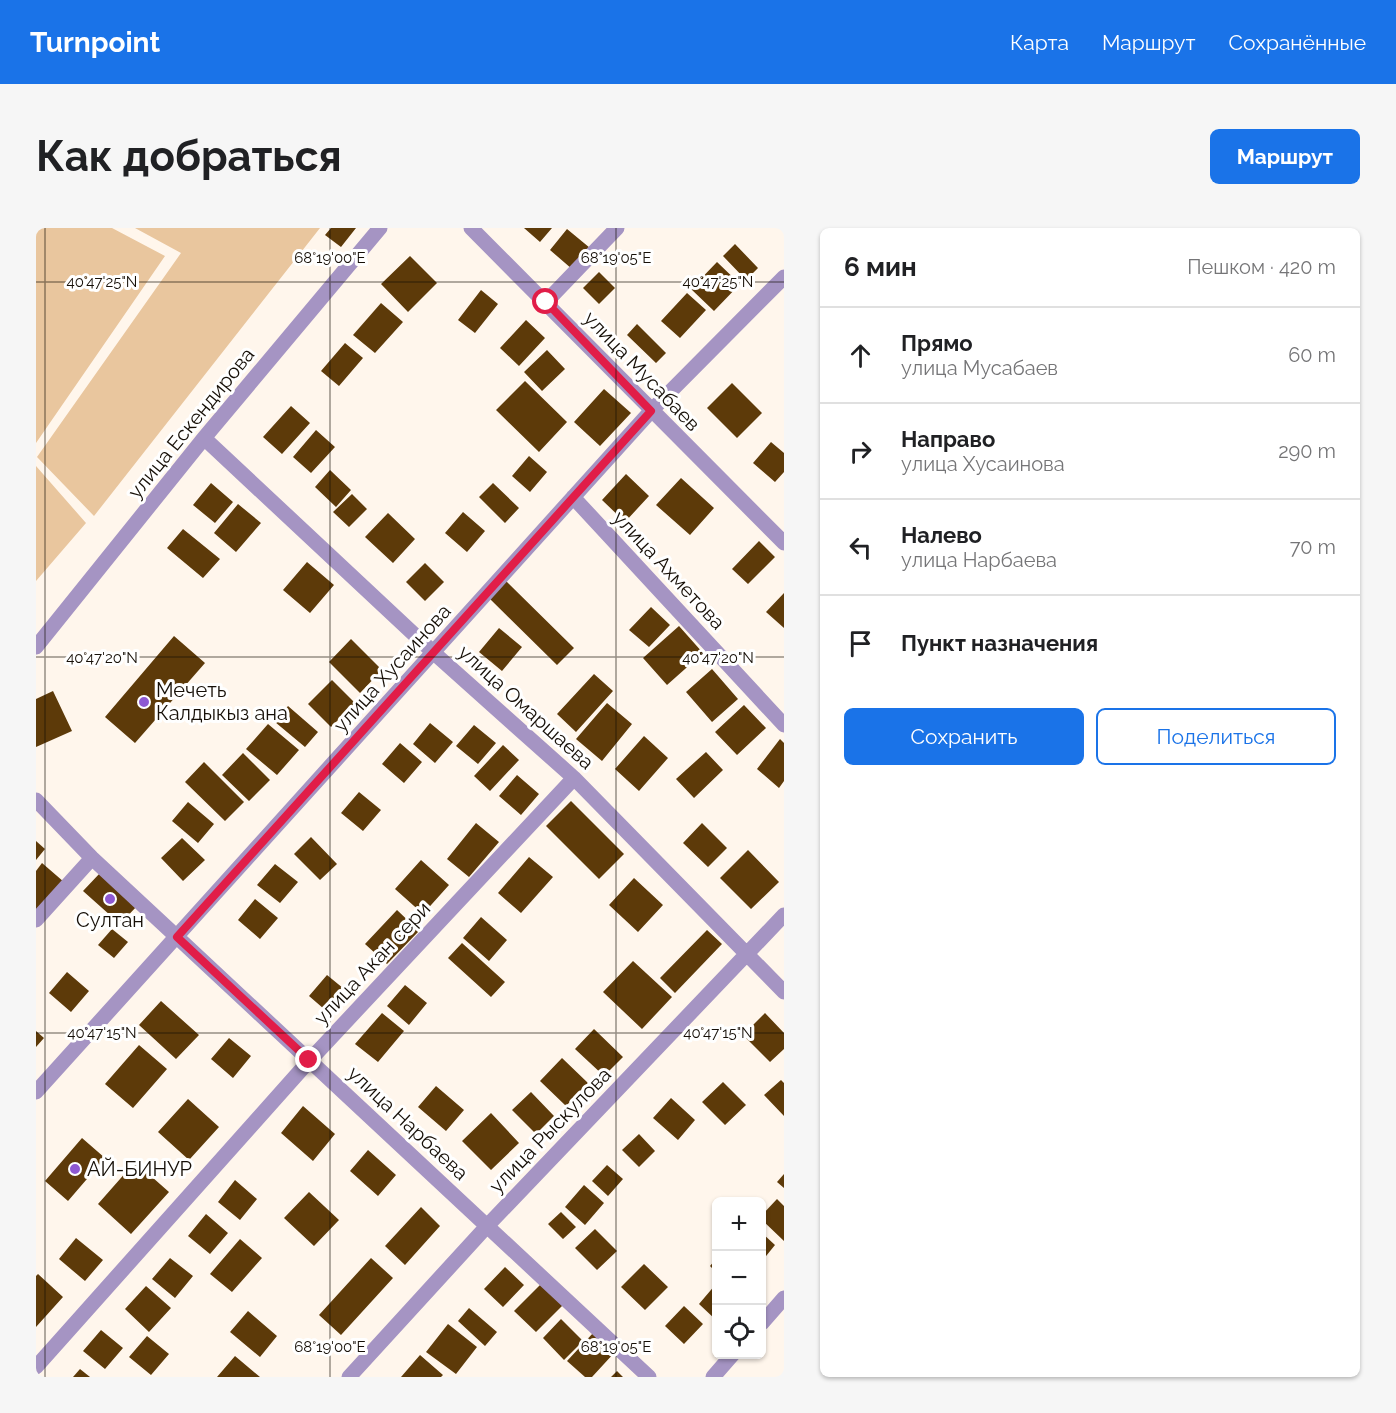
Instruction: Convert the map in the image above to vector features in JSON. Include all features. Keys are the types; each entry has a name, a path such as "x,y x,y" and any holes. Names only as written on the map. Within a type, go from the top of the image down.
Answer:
{"street":[{"name":"улица Ескендирова","path":"36,647 204,438 380,228"},
{"name":"улица Мусабаев","path":"471,228 784,543"},
{"path":"546,302 617,228"},
{"name":"улица Хусаинова","path":"36,1092 651,411 784,277"},
{"name":"улица Омаршаева","path":"204,438 434,653 574,777 784,993"},
{"name":"улица Ахметова","path":"573,497 784,725"},
{"name":"улица Акан сери","path":"36,1367 309,1060 574,777"},
{"name":"улица Нарбаева","path":"36,800 92,858 649,1377"},
{"path":"36,920 92,858"},
{"name":"улица Рыскулова","path":"348,1377 488,1225 784,915"},
{"path":"766,1318 784,1298"},
{"path":"713,1377 729,1359"}],"shaded area":[{"path":"36,228 112,228 165,256 36,443"},
{"path":"135,228 320,228 94,516 37,457 181,253"},
{"path":"36,466 86,523 36,581"}],"building":[{"path":"331,228 356,228 341,247 325,235"},
{"path":"524,228 552,228 540,242"},
{"path":"567,229 590,248 572,269 550,250"},
{"path":"735,244 758,268 746,280 723,256"},
{"path":"410,256 437,283 408,312 381,284"},
{"path":"717,262 740,284 714,311 691,289"},
{"path":"599,272 615,288 599,304 583,288"},
{"path":"481,290 498,304 475,333 458,320"},
{"path":"687,293 706,310 680,338 661,321"},
{"path":"381,303 403,322 375,353 353,335"},
{"path":"526,320 545,338 519,366 500,348"},
{"path":"637,324 666,353 656,363 627,335"},
{"path":"345,343 363,358 339,386 321,371"},
{"path":"547,350 565,369 542,391 524,372"},
{"path":"525,381 567,422 539,452 496,410"},
{"path":"732,383 762,413 737,438 707,408"},
{"path":"604,389 631,413 600,446 574,422"},
{"path":"291,406 310,423 282,454 263,437"},
{"path":"316,430 335,447 311,473 293,457"},
{"path":"771,442 784,453 784,472 775,482 753,463"},
{"path":"529,456 547,472 530,492 512,476"},
{"path":"330,470 351,490 336,507 315,487"},
{"path":"626,474 649,496 625,522 602,500"},
{"path":"681,478 714,508 690,535 656,505"},
{"path":"211,483 233,502 215,523 193,505"},
{"path":"493,483 519,508 505,523 479,497"},
{"path":"352,494 367,509 349,527 333,512"},
{"path":"238,504 261,523 236,552 214,533"},
{"path":"463,512 485,531 467,552 445,533"},
{"path":"388,513 415,539 393,563 365,537"},
{"path":"183,529 220,559 203,578 167,548"},
{"path":"759,541 775,557 748,584 732,569"},
{"path":"307,562 334,585 310,613 283,590"},
{"path":"425,563 444,582 425,601 406,582"},
{"path":"506,581 574,648 557,665 489,598"},
{"path":"784,593 784,628 766,612"},
{"path":"651,607 670,625 649,647 629,630"},
{"path":"679,626 703,653 667,685 643,658"},
{"path":"499,628 522,647 502,671 479,652"},
{"name":"Мечеть Калдыкыз ана","path":"174,636 205,663 135,743 105,717"},
{"path":"351,639 382,670 360,693 329,662"},
{"path":"712,669 738,699 712,722 686,692"},
{"path":"594,674 613,691 576,732 557,714"},
{"path":"332,680 355,703 331,727 308,704"},
{"path":"53,691 72,731 36,747 36,699"},
{"path":"607,703 632,724 602,761 576,739"},
{"path":"744,705 766,728 737,755 715,732"},
{"path":"288,706 318,732 305,747 275,722"},
{"path":"430,723 453,742 435,763 413,744"},
{"path":"268,724 299,750 277,775 246,749"},
{"path":"474,725 496,743 478,764 456,746"},
{"path":"644,736 668,758 639,791 615,769"},
{"path":"780,739 784,743 784,781 779,788 757,769"},
{"path":"400,743 422,762 404,783 382,764"},
{"path":"503,745 519,760 490,791 474,776"},
{"path":"706,752 723,770 694,798 676,779"},
{"path":"243,753 270,780 249,801 222,775"},
{"path":"204,762 244,802 225,821 185,782"},
{"path":"517,775 539,794 521,815 499,796"},
{"path":"359,792 381,810 363,831 341,813"},
{"path":"571,801 624,854 599,879 546,826"},
{"path":"188,802 214,824 198,843 172,821"},
{"path":"476,823 499,842 469,877 447,859"},
{"path":"702,823 727,848 708,867 683,843"},
{"path":"311,837 337,864 320,880 294,854"},
{"path":"182,838 205,860 183,881 161,858"},
{"path":"36,841 45,849 36,860"},
{"path":"748,850 779,882 751,909 720,878"},
{"path":"529,857 553,877 521,913 498,893"},
{"path":"421,860 449,885 423,914 395,889"},
{"path":"42,863 64,882 36,913 36,871"},
{"path":"275,864 298,882 280,903 257,885"},
{"name":"Султан","path":"100,873 137,906 120,924 83,891"},
{"path":"634,878 663,905 638,932 609,905"},
{"path":"255,899 278,918 260,939 238,920"},
{"path":"397,910 419,931 387,964 365,944"},
{"path":"481,917 507,940 489,961 463,938"},
{"path":"112,929 128,942 114,958 98,945"},
{"path":"707,930 722,944 675,993 660,978"},
{"path":"462,943 505,982 491,997 448,958"},
{"path":"633,961 672,997 642,1029 603,992"},
{"path":"67,972 89,991 71,1012 49,993"},
{"path":"327,975 349,993 331,1015 309,996"},
{"path":"405,985 427,1003 409,1025 387,1006"},
{"path":"161,1001 199,1035 176,1059 139,1025"},
{"path":"382,1013 404,1031 378,1062 355,1044"},
{"path":"765,1013 784,1033 784,1049 770,1062 743,1035"},
{"path":"594,1029 623,1057 604,1076 575,1049"},
{"path":"36,1031 44,1038 36,1047"},
{"path":"229,1038 251,1056 233,1078 211,1059"},
{"path":"139,1045 167,1069 133,1108 105,1084"},
{"path":"562,1058 588,1083 566,1106 540,1081"},
{"path":"781,1080 784,1083 784,1116 764,1095"},
{"path":"723,1082 746,1105 725,1125 702,1102"},
{"path":"436,1086 464,1110 446,1131 418,1107"},
{"path":"531,1092 554,1116 536,1134 512,1110"},
{"path":"671,1098 695,1120 678,1140 653,1118"},
{"path":"188,1099 219,1127 189,1160 158,1132"},
{"path":"303,1106 335,1134 313,1161 281,1133"},
{"path":"491,1113 519,1143 491,1170 462,1141"},
{"path":"639,1134 655,1151 639,1167 622,1150"},
{"name":"АЙ-БИНУР","path":"82,1138 105,1158 68,1201 45,1181"},
{"path":"368,1150 396,1175 378,1196 350,1171"},
{"path":"135,1162 169,1192 131,1234 98,1204"},
{"path":"607,1165 623,1179 608,1196 592,1181"},
{"path":"784,1174 784,1188 777,1182"},
{"path":"235,1180 257,1199 240,1220 218,1202"},
{"path":"584,1185 604,1203 585,1225 565,1207"},
{"path":"309,1192 339,1220 314,1246 284,1218"},
{"path":"777,1199 784,1206 784,1241 766,1224 766,1211"},
{"path":"421,1207 440,1226 405,1265 385,1246"},
{"path":"561,1212 576,1227 563,1239 548,1224"},
{"path":"206,1214 228,1233 210,1254 188,1236"},
{"path":"595,1229 617,1251 597,1270 575,1248"},
{"path":"766,1237 775,1245 766,1256"},
{"path":"76,1238 103,1260 85,1281 59,1259"},
{"path":"240,1239 262,1258 232,1292 210,1274"},
{"path":"170,1258 193,1276 175,1298 152,1279"},
{"path":"371,1258 393,1278 341,1335 319,1315"},
{"path":"644,1264 668,1287 645,1310 621,1287"},
{"path":"505,1267 524,1285 503,1307 484,1289"},
{"path":"38,1274 63,1297 36,1327 36,1276"},
{"path":"544,1281 566,1302 536,1332 514,1311"},
{"path":"146,1286 171,1308 149,1332 125,1309"},
{"path":"712,1289 712,1316 699,1304"},
{"path":"684,1306 703,1324 684,1344 665,1326"},
{"path":"469,1308 497,1332 485,1346 458,1321"},
{"path":"248,1311 277,1336 260,1357 230,1332"},
{"path":"561,1319 583,1341 564,1360 543,1338"},
{"path":"448,1324 477,1347 456,1374 426,1352"},
{"path":"101,1330 123,1348 105,1369 83,1351"},
{"path":"594,1332 615,1352 592,1377 585,1377 567,1361"},
{"path":"147,1336 169,1354 151,1375 129,1357"},
{"path":"420,1355 443,1375 441,1377 401,1377"},
{"path":"235,1356 260,1377 217,1377"},
{"path":"80,1369 90,1377 73,1377"},
{"path":"617,1371 623,1377 611,1377"}],"place":[{"name":"Мечеть Калдыкыз ана","path":"144,702"},
{"name":"Султан","path":"110,899"},
{"name":"АЙ-БИНУР","path":"75,1169"}],"route":[{"path":"309,1060 177,937 651,411 546,302"}]}
